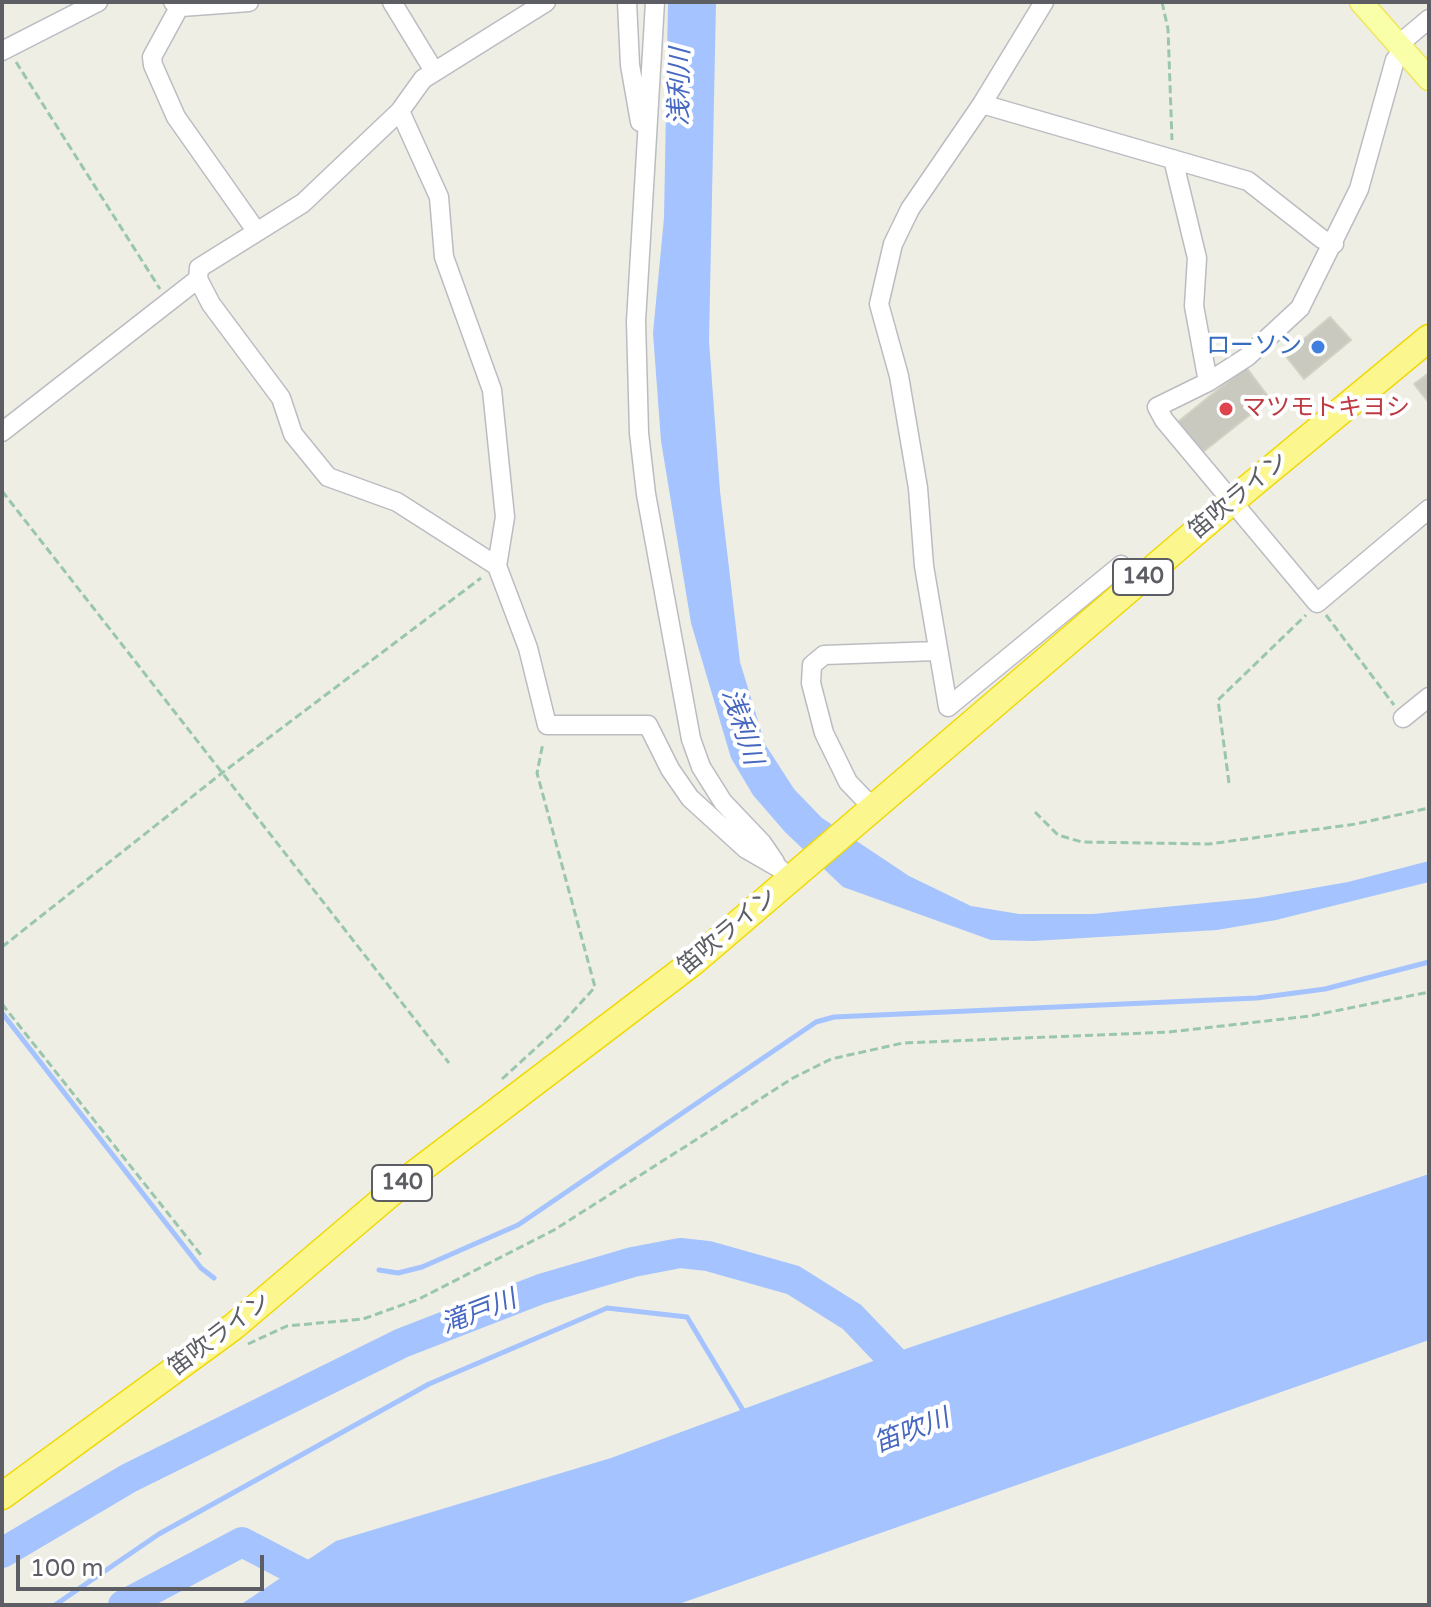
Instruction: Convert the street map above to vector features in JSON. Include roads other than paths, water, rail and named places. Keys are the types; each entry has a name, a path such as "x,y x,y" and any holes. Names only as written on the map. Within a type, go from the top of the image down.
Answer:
{"highway":[{"name":"笛吹ライン","path":"2,1496 233,1327 405,1181 692,963 791,872 866,814 1135,583 1429,338"}],"main road":[{"path":"1361,2 1429,79"}],"street":[{"path":"5,51 98,2"},
{"path":"249,2 179,4 152,57 162,90 257,232"},
{"path":"392,2 434,71"},
{"path":"497,566 397,502 328,477 293,434 281,398 211,304 198,279 199,268 303,203 400,111 423,79 546,2"},
{"path":"627,2 630,65 645,151"},
{"path":"655,2 636,321 639,433 676,668 701,767 723,802 791,872"},
{"path":"1044,2 982,104 910,209 893,244 879,304 899,376 918,488 936,651 948,707 1121,565 1135,583"},
{"path":"1429,19 1400,48 1359,189 1318,278 1300,308 1247,357 1208,382 1157,407 1231,502 1317,603 1429,509"},
{"path":"982,104 1248,181 1322,239 1334,244"},
{"path":"400,111 439,197 444,257 492,390 505,517 497,566 528,648 547,725 648,725 670,769 690,798 746,849 791,872"},
{"path":"1173,159 1197,258 1194,306 1208,382"},
{"path":"2,432 198,279"},
{"path":"866,814 824,733 811,683 812,665 824,655 936,651"},
{"path":"1403,718 1429,697"}],"water":[{"name":"浅利川","path":"668,2 716,2 709,341 720,491 740,662 765,744 794,789 822,818 909,876 971,906 1019,914 1093,914 1257,898 1348,882 1429,861 1429,882 1276,920 1217,930 1033,941 991,940 843,887 785,832 753,795 731,758 691,623 661,441 653,333 664,218"},
{"name":"笛吹川","path":"1429,1174 1429,1340 676,1605 240,1605 336,1541 611,1458 911,1347"}],"waterway":[{"path":"379,1270 398,1273 422,1267 518,1225 816,1022 834,1017 1257,998 1325,989 1429,962"},
{"path":"2,1013 201,1268 214,1278"},
{"name":"滝戸川","path":"2,1553 129,1478 402,1343 541,1289 633,1262 680,1253 708,1256 793,1280 852,1317 916,1384"},
{"path":"55,1605 159,1534 429,1384 607,1308 687,1317 744,1412"},
{"path":"123,1605 242,1542 363,1605"}],"place":[{"name":"ローソン","path":"1318,347"},
{"name":"マツモトキヨシ","path":"1226,409"}]}
